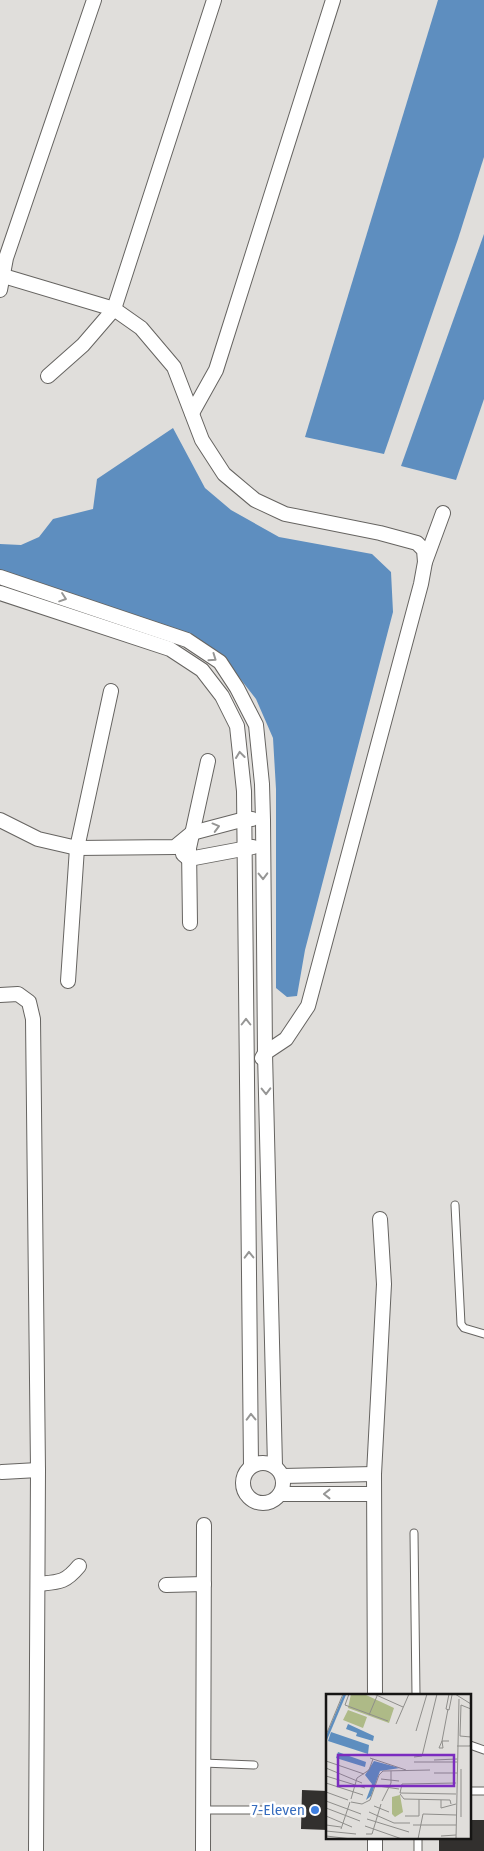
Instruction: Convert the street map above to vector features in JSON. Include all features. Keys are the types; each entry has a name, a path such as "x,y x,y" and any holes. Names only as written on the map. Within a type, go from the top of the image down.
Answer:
{"street":[{"path":"94,0 6,258 1,280 114,309 141,328 174,367 202,440 224,474 255,500 285,514 417,543 424,550 425,562 422,584 308,1006 286,1038 265,1052 246,1079"},
{"path":"48,376 83,345 114,309 214,0"},
{"path":"192,413 216,370 333,0"},
{"path":"425,562 444,513"},
{"path":"0,577 187,640 220,662 237,688 256,725 263,820 265,1052 279,1471 284,1486 275,1500 268,1503 252,1500 246,1494 243,1487 243,1479 246,1472 251,1466 263,1462 279,1471 374,1474"},
{"path":"31,603 33,588"},
{"path":"0,593 170,649 202,670 222,696 237,726 245,819 251,1466"},
{"path":"68,981 77,848 111,691"},
{"path":"190,923 189,848 208,761"},
{"path":"244,791 262,791"},
{"path":"0,820 38,839 77,848 175,847 192,833 245,819 263,820"},
{"path":"189,859 245,847 263,846"},
{"path":"175,847 189,859"},
{"path":"0,995 18,994 29,1002 33,1019 38,1470 36,1851"},
{"path":"374,1694 374,1474 384,1284 380,1219"},
{"path":"2,1472 38,1470"},
{"path":"280,1494 374,1494"},
{"path":"203,1851 204,1524"},
{"path":"38,1584 61,1582 72,1575 80,1566"},
{"path":"166,1585 204,1584"},
{"path":"375,1838 375,1851"}],"lane":[{"path":"455,1205 461,1324 464,1328 484,1334"},
{"path":"414,1533 416,1694"},
{"path":"472,1746 484,1750"},
{"path":"203,1764 254,1765"},
{"path":"203,1810 262,1810"},
{"path":"418,1838 418,1851"}],"water":[{"path":"438,0 484,0 484,157 458,239 384,454 305,437"},
{"path":"484,234 484,399 456,480 401,466"},
{"path":"173,428 205,488 231,510 279,537 372,554 391,572 393,612 305,950 297,996 287,997 276,988 276,789 273,738 256,699 228,663 0,575 0,544 21,545 39,537 53,519 93,509 97,479"}],"building":[{"name":"7-Eleven","path":"302,1790 326,1791 326,1830 301,1829"},
{"path":"472,1820 484,1820 484,1851 439,1851 439,1838 472,1838"}],"place":[{"name":"7-Eleven","path":"315,1810"}]}
